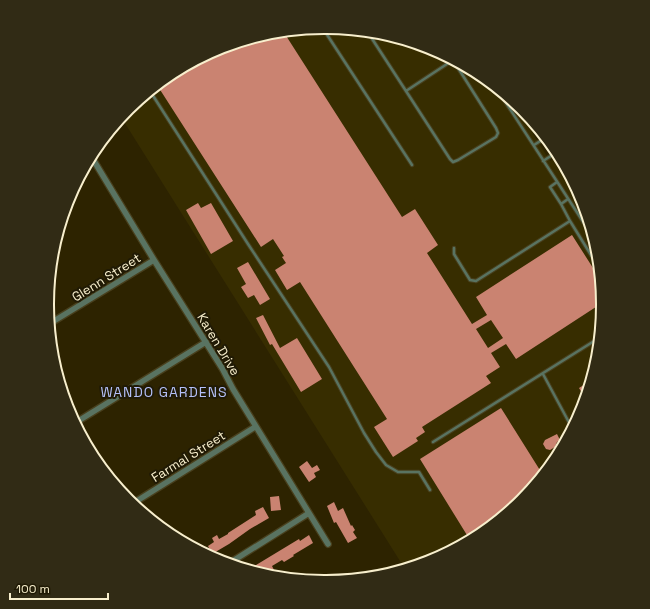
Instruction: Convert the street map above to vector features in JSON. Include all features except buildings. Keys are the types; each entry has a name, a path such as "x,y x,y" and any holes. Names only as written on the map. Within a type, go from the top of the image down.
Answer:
{"street":[{"name":"Karen Drive","path":"95,162 222,368 255,426 328,544"},
{"name":"Glenn Street","path":"55,321 154,260"},
{"path":"81,421 206,342"},
{"name":"Farmal Street","path":"138,500 255,426"},
{"path":"235,560 309,513"}],"lane":[{"path":"327,34 412,165"},
{"path":"372,38 450,159 454,162 496,137 498,133 459,69"},
{"path":"406,90 448,63"},
{"path":"153,96 243,237 329,367 364,433 376,452 386,465 398,472 420,472 430,490"},
{"path":"509,107 581,219"},
{"path":"534,145 541,141"},
{"path":"544,161 551,156"},
{"path":"557,182 550,187 590,255"},
{"path":"560,204 568,199"},
{"path":"454,248 454,254 470,280 476,281 570,221"},
{"path":"433,442 593,342"},
{"path":"543,374 569,422"}],"shaded area":[{"path":"325,34 360,36 412,48 445,62 490,90 528,126 534,133 533,134 550,161 553,159 559,169 568,185 581,218 586,234 593,269 596,304 595,322 586,375 568,424 540,469 516,496 490,519 445,547 402,564 125,123 160,90 190,70 238,48 290,36"}],"district":[{"name":"WANDO GARDENS","path":"164,392"}]}
